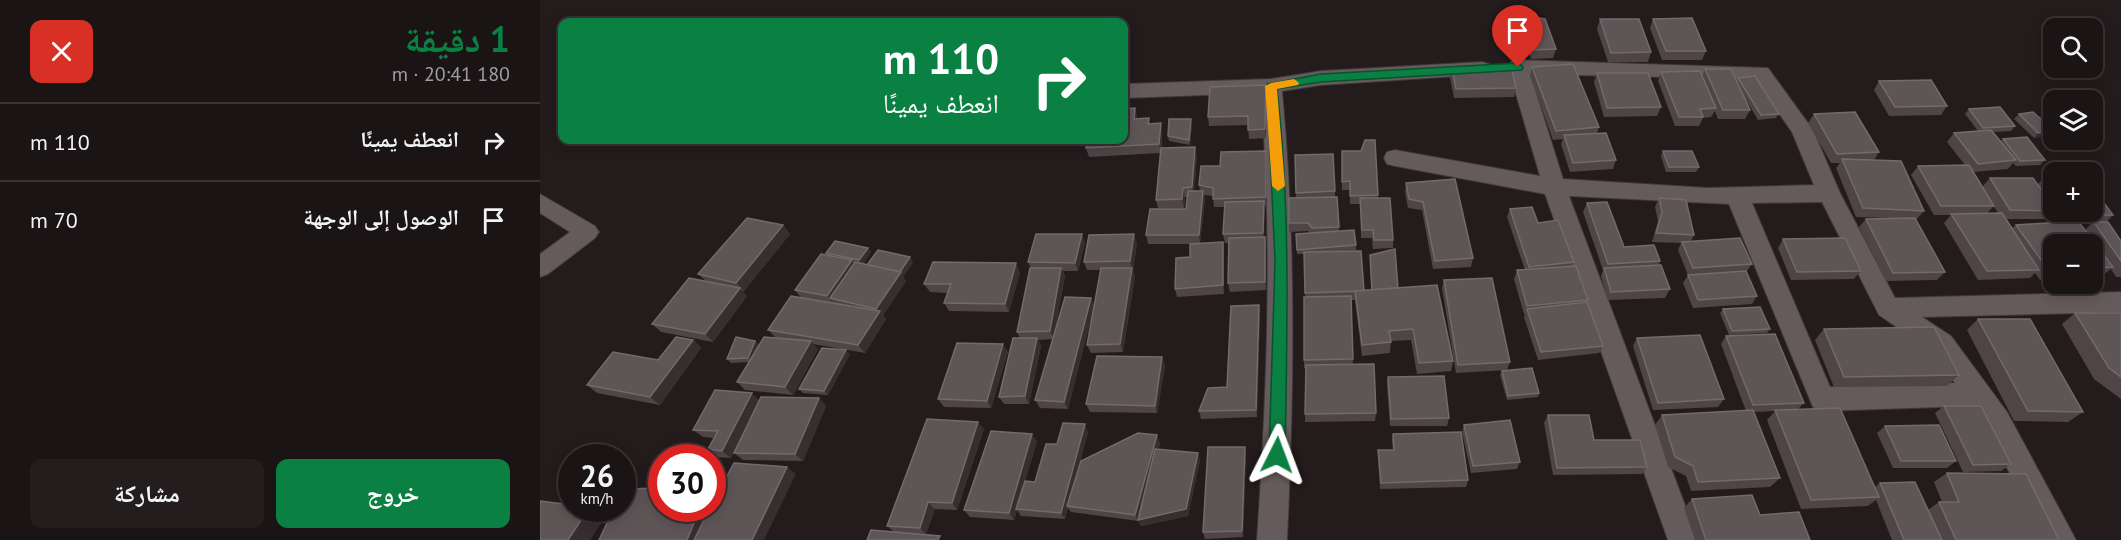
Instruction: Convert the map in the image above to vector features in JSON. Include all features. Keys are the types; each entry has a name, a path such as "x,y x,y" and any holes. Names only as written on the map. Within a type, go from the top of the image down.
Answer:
{"street":[{"path":"1518,67 1554,187 1683,540"},
{"path":"1128,92 1271,86 1321,78 1518,67 1761,73 1803,130 1829,193 1888,308 1942,344 1997,421 2061,540"},
{"path":"1271,86 1282,261 1280,398 1272,540"},
{"path":"1395,158 1554,187 1708,196 1829,193"},
{"path":"1737,195 1821,399 1978,394"},
{"path":"540,202 586,232 540,267"},
{"path":"1888,308 2121,302"}],"building":[{"path":"1521,15 1545,19 1556,49 1533,50"},
{"path":"1692,18 1706,51 1666,51 1653,19"},
{"path":"1600,19 1639,19 1651,52 1611,53"},
{"path":"1573,64 1599,127 1556,131 1532,67"},
{"path":"1511,66 1516,88 1456,89 1452,68"},
{"path":"1705,69 1731,69 1750,110 1723,110"},
{"path":"1700,71 1716,108 1700,109 1703,117 1679,117 1661,72"},
{"path":"1597,73 1648,73 1661,107 1607,108"},
{"path":"1755,76 1779,114 1761,115 1738,78"},
{"path":"1931,80 1947,106 1895,107 1879,81"},
{"path":"1266,85 1265,129 1248,130 1248,116 1208,117 1210,87"},
{"path":"2000,107 2015,126 1983,128 1969,109"},
{"path":"1135,108 1134,119 1149,118 1148,124 1161,123 1159,144 1086,148 1086,144 1128,144 1128,109"},
{"path":"1855,112 1879,152 1837,154 1814,114"},
{"path":"2033,112 2043,121 2043,132 2038,133 2019,114"},
{"path":"1169,119 1191,119 1189,140 1168,136"},
{"path":"1991,130 2016,160 1978,164 1954,133"},
{"path":"1606,133 1616,160 1573,163 1564,135"},
{"path":"2027,137 2045,160 2020,161 2003,139"},
{"path":"1365,140 1375,140 1378,195 1350,196 1350,181 1342,182 1342,151 1361,151"},
{"path":"1195,147 1192,187 1183,188 1182,199 1156,200 1161,148"},
{"path":"1266,151 1266,197 1213,199 1213,188 1199,185 1201,166 1220,166 1221,152"},
{"path":"1663,151 1692,151 1699,167 1669,167"},
{"path":"1333,154 1335,191 1296,193 1295,155"},
{"path":"1842,159 1901,161 1924,211 1863,208"},
{"path":"1969,165 1994,206 1941,206 1918,166"},
{"path":"1990,178 2033,178 2043,192 2043,211 2010,210"},
{"path":"1455,179 1473,258 1435,261 1423,202 1409,199 1406,183"},
{"path":"1188,191 1203,191 1199,235 1146,235 1150,209 1186,209"},
{"path":"1337,197 1339,227 1312,228 1308,223 1289,223 1289,198"},
{"path":"1360,198 1390,198 1393,240 1374,240 1373,230 1362,230"},
{"path":"1659,198 1686,200 1694,235 1656,233 1662,212"},
{"path":"1264,201 1263,233 1223,234 1225,202"},
{"path":"1607,202 1624,247 1654,245 1660,261 1608,264 1587,203"},
{"path":"2103,202 2113,215 2103,215"},
{"path":"1532,207 1538,223 1558,220 1574,262 1529,267 1510,209"},
{"path":"2002,213 2039,270 1987,271 1951,214"},
{"path":"747,218 783,225 736,283 698,274"},
{"path":"1915,218 1945,272 1893,273 1866,219"},
{"path":"2079,222 2088,234 2043,234 2043,263 2016,225"},
{"path":"2094,222 2108,222 2121,241 2121,261 2103,234"},
{"path":"1354,230 1356,245 1297,250 1296,234"},
{"path":"1036,234 1082,234 1075,263 1028,262"},
{"path":"1134,234 1130,261 1084,262 1089,235"},
{"path":"1265,237 1265,282 1228,283 1229,238"},
{"path":"1740,238 1752,264 1693,268 1682,242"},
{"path":"1845,238 1861,271 1797,272 1783,239"},
{"path":"835,241 868,248 859,260 826,253"},
{"path":"1223,242 1223,285 1175,289 1176,258 1190,257 1190,244"},
{"path":"1395,249 1398,288 1372,290 1370,255"},
{"path":"878,250 910,257 900,272 867,265"},
{"path":"1361,251 1364,291 1305,293 1304,252"},
{"path":"821,254 852,260 827,296 795,290"},
{"path":"2103,254 2113,267 2103,267"},
{"path":"855,262 901,272 876,309 830,298"},
{"path":"933,262 1016,263 1005,304 944,303 951,284 924,284"},
{"path":"1661,265 1670,289 1611,292 1604,268"},
{"path":"1576,266 1588,300 1527,306 1517,270"},
{"path":"1030,268 1061,268 1050,331 1017,332"},
{"path":"1101,268 1132,268 1120,344 1087,345"},
{"path":"1746,271 1757,296 1698,300 1688,275"},
{"path":"689,278 740,288 705,334 652,324"},
{"path":"1492,278 1510,362 1458,365 1444,280"},
{"path":"1437,285 1453,361 1419,363 1413,329 1389,331 1391,342 1362,345 1355,291"},
{"path":"791,296 880,311 858,345 768,330"},
{"path":"1351,296 1353,359 1304,360 1304,297"},
{"path":"1065,297 1091,298 1064,402 1035,400"},
{"path":"1587,302 1603,346 1541,352 1527,309"},
{"path":"1259,305 1256,410 1199,411 1208,388 1227,387 1231,306"},
{"path":"1760,307 1770,329 1732,331 1723,309"},
{"path":"2075,313 2121,313 2121,377 2109,368"},
{"path":"1978,319 2030,319 2083,412 2028,411"},
{"path":"1934,327 1959,375 1844,377 1824,329"},
{"path":"1775,334 1804,403 1753,405 1726,336"},
{"path":"1700,335 1724,399 1658,403 1637,338"},
{"path":"676,337 693,340 650,397 587,385 613,352 658,360"},
{"path":"736,337 755,341 748,358 727,359"},
{"path":"764,337 811,341 785,387 737,382"},
{"path":"1013,338 1037,338 1025,396 999,397"},
{"path":"957,343 1003,344 987,401 938,399"},
{"path":"822,348 846,350 824,391 799,389"},
{"path":"1097,356 1162,357 1155,406 1086,404"},
{"path":"1374,364 1376,413 1305,414 1306,365"},
{"path":"1532,368 1539,393 1508,396 1502,371"},
{"path":"1444,376 1449,418 1391,419 1388,377"},
{"path":"715,390 752,393 726,444 711,444 718,431 693,430"},
{"path":"761,397 819,398 795,454 734,453"},
{"path":"1944,406 1981,406 2011,464 1973,465"},
{"path":"1840,408 1879,497 1811,500 1775,410"},
{"path":"1753,410 1780,478 1698,482 1693,466 1675,457 1662,415"},
{"path":"1548,415 1589,415 1594,440 1640,440 1647,467 1557,468"},
{"path":"927,419 978,422 952,503 928,502 920,528 887,526"},
{"path":"1510,420 1520,462 1473,466 1464,425"},
{"path":"1063,423 1085,424 1061,513 1016,509 1025,481 1035,482 1046,444 1057,444"},
{"path":"1939,425 1956,461 1901,461 1885,426"},
{"path":"991,431 1032,434 1009,513 964,510"},
{"path":"1461,432 1468,480 1381,483 1378,450 1394,450 1393,434"},
{"path":"1138,433 1157,435 1135,515 1067,506 1081,461"},
{"path":"1208,447 1245,447 1242,531 1203,532"},
{"path":"1155,449 1198,453 1186,509 1138,520"},
{"path":"734,463 787,467 752,540 694,540 703,522 726,522 726,478"},
{"path":"1947,473 2026,474 2059,540 1956,540 1939,502 1959,502"},
{"path":"1915,482 1942,540 1904,540 1880,483"},
{"path":"648,488 648,522 694,522 687,540 599,540 607,522 636,522 636,489"},
{"path":"1752,495 1760,515 1799,512 1810,540 1706,540 1692,499"},
{"path":"540,501 558,503 558,522 580,522 568,540 540,540"},
{"path":"871,530 940,536 938,540 867,540"}],"slow traffic":[{"path":"1278,186 1271,86 1294,83"}],"route":[{"path":"1277,455 1282,261 1271,86 1321,78 1518,67"}]}
